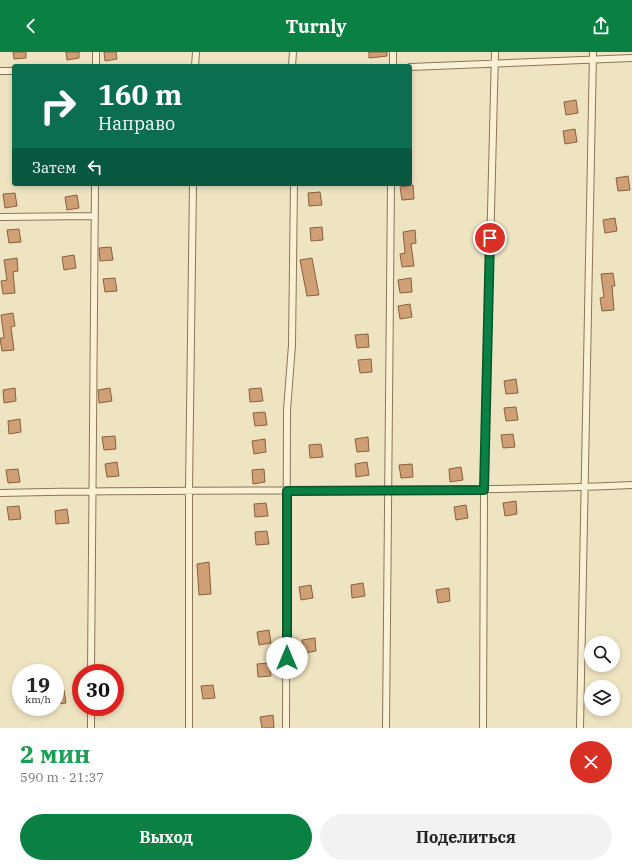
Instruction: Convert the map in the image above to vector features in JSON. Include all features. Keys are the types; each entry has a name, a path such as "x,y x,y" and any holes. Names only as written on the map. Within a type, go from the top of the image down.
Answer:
{"street":[{"path":"96,52 96,64"},
{"path":"195,64 196,52"},
{"path":"292,64 293,52"},
{"path":"393,52 393,64"},
{"path":"483,728 484,490 495,52"},
{"path":"580,728 586,487 593,52"},
{"path":"412,66 632,58"},
{"path":"0,71 12,71"},
{"path":"91,664 95,186"},
{"path":"189,728 189,490 193,186"},
{"path":"286,728 287,410 292,344 294,186"},
{"path":"386,728 391,186"},
{"path":"0,217 94,216"},
{"path":"0,493 189,490 484,490 632,485"},
{"path":"91,716 91,728"}],"building":[{"path":"13,52 26,52 26,58 14,59"},
{"path":"66,52 79,52 79,58 67,60"},
{"path":"104,52 116,52 117,59 105,61"},
{"path":"369,52 387,52 387,56 369,58"},
{"path":"576,100 578,113 566,115 564,102"},
{"path":"575,129 577,142 565,144 563,131"},
{"path":"628,176 630,190 618,191 616,178"},
{"path":"412,185 414,199 402,200 400,187"},
{"path":"320,192 322,205 309,206 308,193"},
{"path":"15,193 17,206 5,208 3,194"},
{"path":"77,195 79,208 67,210 65,197"},
{"path":"615,218 617,231 605,233 603,220"},
{"path":"322,227 323,240 311,241 310,228"},
{"path":"19,229 21,242 9,243 7,230"},
{"path":"415,230 416,243 411,244 414,266 402,267 400,254 405,253 403,232"},
{"path":"111,247 113,260 100,261 99,248"},
{"path":"74,255 76,268 64,270 62,257"},
{"path":"17,258 18,271 13,272 15,293 3,294 1,281 7,280 4,260"},
{"path":"312,258 319,295 307,296 300,260"},
{"path":"613,273 615,286 612,286 614,310 602,311 600,298 604,297 601,274"},
{"path":"115,278 117,291 105,292 103,279"},
{"path":"411,278 412,292 400,293 398,280"},
{"path":"410,304 412,317 400,319 398,306"},
{"path":"13,313 15,326 11,327 14,350 2,351 0,338 4,338 1,315"},
{"path":"368,334 369,347 357,348 355,335"},
{"path":"371,359 372,372 360,373 358,360"},
{"path":"516,379 518,393 506,394 504,381"},
{"path":"15,388 16,401 4,403 3,390"},
{"path":"110,388 112,401 99,403 98,390"},
{"path":"261,388 263,401 250,402 249,389"},
{"path":"516,407 518,420 506,421 504,408"},
{"path":"265,412 267,425 255,426 253,413"},
{"path":"20,419 21,432 9,434 8,421"},
{"path":"513,434 515,447 503,448 501,435"},
{"path":"115,436 116,449 104,450 102,437"},
{"path":"368,437 369,451 357,452 355,439"},
{"path":"265,439 266,452 254,454 252,441"},
{"path":"321,444 323,457 310,458 309,445"},
{"path":"117,462 119,476 107,477 105,464"},
{"path":"367,462 369,475 356,477 355,464"},
{"path":"412,464 413,477 401,478 399,465"},
{"path":"461,467 463,480 450,482 449,469"},
{"path":"18,469 20,482 8,483 6,470"},
{"path":"264,469 265,482 253,484 252,470"},
{"path":"516,501 517,514 505,516 503,503"},
{"path":"266,503 268,516 255,517 254,504"},
{"path":"466,505 468,518 456,520 454,507"},
{"path":"19,506 21,519 9,520 7,507"},
{"path":"67,509 69,523 56,524 55,511"},
{"path":"267,531 269,544 256,545 255,532"},
{"path":"209,562 211,594 199,595 197,564"},
{"path":"363,583 365,596 352,598 351,585"},
{"path":"311,585 313,598 301,600 299,587"},
{"path":"449,588 450,601 438,603 436,590"},
{"path":"269,630 271,643 259,645 257,632"},
{"path":"315,638 316,651 304,653 302,640"},
{"path":"269,663 271,676 258,677 257,664"},
{"path":"213,685 215,698 203,699 201,686"},
{"path":"64,690 66,703 64,703"},
{"path":"273,715 274,728 262,728 260,717"}],"route":[{"path":"287,658 287,491 484,490 490,238"}]}
